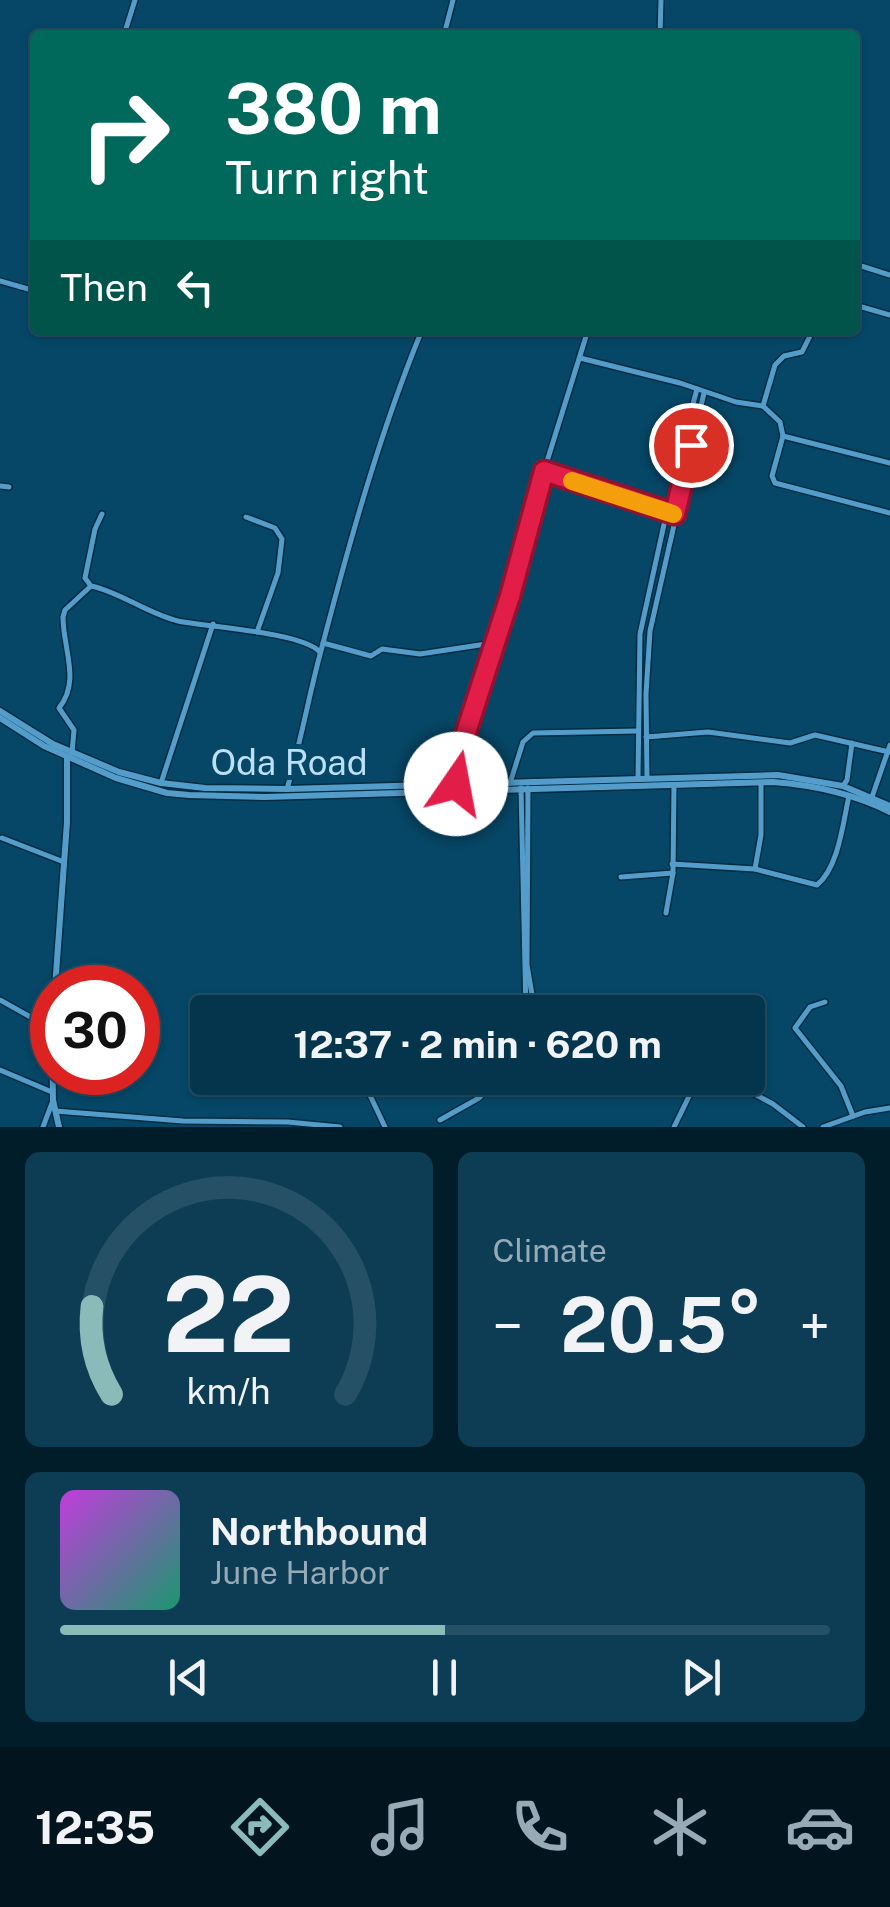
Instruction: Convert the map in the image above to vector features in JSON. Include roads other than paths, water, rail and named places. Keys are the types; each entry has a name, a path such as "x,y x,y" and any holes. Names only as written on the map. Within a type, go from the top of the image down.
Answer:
{"street":[{"path":"126,30 135,0"},
{"path":"445,30 453,0"},
{"path":"660,30 662,0"},
{"path":"860,266 890,275"},
{"path":"0,281 30,290"},
{"path":"860,306 890,315"},
{"path":"286,789 320,652 384,428 420,335"},
{"path":"456,784 460,751 587,335"},
{"path":"763,406 775,364 784,356 802,352 810,335"},
{"path":"580,358 763,406"},
{"path":"644,733 642,624 701,391"},
{"path":"763,406 780,422 783,436 772,476 775,484 890,513"},
{"path":"783,436 890,463"},
{"path":"544,471 671,513"},
{"path":"0,486 8,486"},
{"path":"643,778 650,626 671,513"},
{"path":"102,514 86,567 85,578 91,586 178,621 257,632 313,645 320,652"},
{"path":"246,517 275,528 282,540 278,573 257,632"},
{"path":"57,965 74,730 58,708 68,698 71,682 64,616 65,610 91,586"},
{"path":"161,783 213,624"},
{"path":"642,624 650,626"},
{"path":"323,643 372,656 382,648 420,654 493,643"},
{"name":"Oda Road","path":"0,711 70,756 161,783 205,788 804,784 890,809"},
{"name":"Oda Road","path":"0,718 116,778 189,795 525,788 643,778 778,775 843,786 890,809"},
{"path":"510,783 522,742 533,734 708,732 776,742 804,741 815,736 889,749 872,797"},
{"path":"843,786 852,743"},
{"path":"755,869 761,835 760,783"},
{"path":"666,913 673,873 674,785"},
{"path":"525,788 526,995"},
{"path":"672,864 755,869 817,885 822,883 838,843 849,796"},
{"path":"2,838 64,862"},
{"path":"621,877 673,873"},
{"path":"526,944 533,995"},
{"path":"0,1000 30,1017"},
{"path":"826,1002 810,1007 795,1028 841,1086 853,1116"},
{"path":"0,1070 53,1096"},
{"path":"370,1095 385,1127"},
{"path":"440,1120 481,1095"},
{"path":"674,1127 690,1095"},
{"path":"757,1095 804,1127"},
{"path":"53,1096 59,1127"},
{"path":"43,1127 53,1096"},
{"path":"825,1127 890,1108"},
{"path":"55,1111 183,1124 340,1127"}]}
